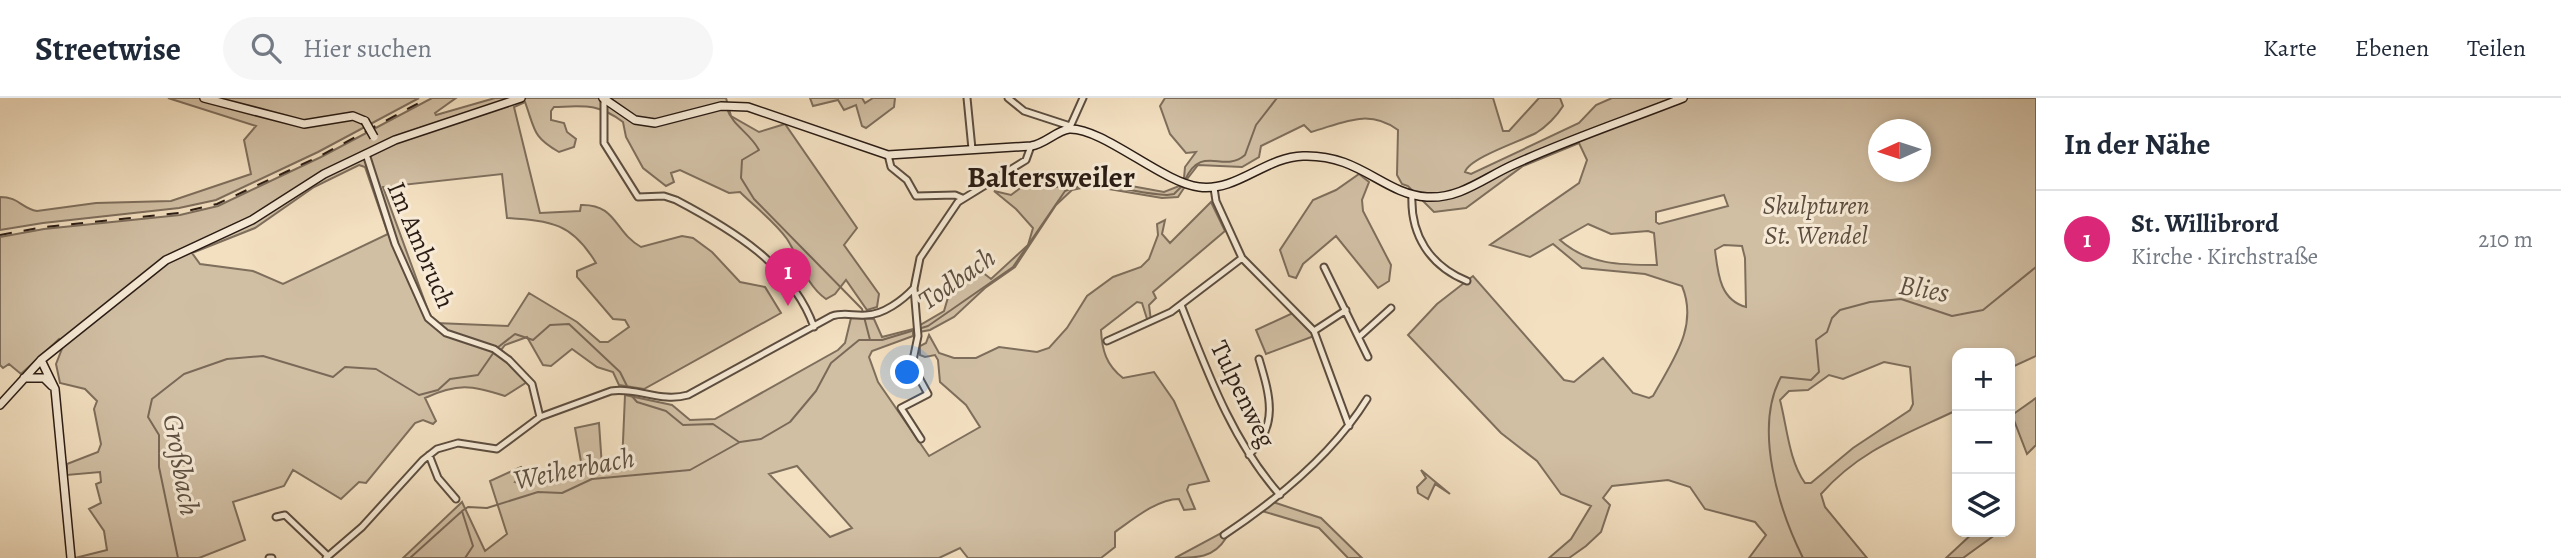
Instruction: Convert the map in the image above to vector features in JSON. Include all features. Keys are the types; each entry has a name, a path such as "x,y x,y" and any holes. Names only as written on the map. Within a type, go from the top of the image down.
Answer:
{"main road":[{"path":"206,98 304,124 353,116 365,121 380,148"},
{"path":"0,405 41,360 166,260 252,220 324,174 366,154 440,122 521,98"},
{"path":"603,98 635,120 655,123 724,106 755,108 888,155 1031,146 1043,144 1070,128 1123,150 1184,183 1214,188 1225,186 1271,162 1314,156 1353,164 1412,195 1444,196 1462,191 1522,160 1683,98"},
{"path":"41,360 55,389 71,558"},
{"path":"23,378 44,378 55,389"}],"street":[{"path":"603,98 604,143 638,197 664,196 676,200 753,247 800,295 814,327"},
{"path":"967,98 972,149"},
{"path":"1008,98 1024,111 1070,128 1083,98"},
{"path":"921,439 901,408 928,394 912,365 916,330 914,288 920,258 962,198 1027,160 1031,146"},
{"name":"Im Ambruch","path":"366,154 395,244 428,318 437,328 457,338 496,351 532,384 540,417"},
{"path":"888,155 891,167 907,180 916,196 955,195 962,198"},
{"path":"1214,188 1216,201 1242,258 1314,331 1349,426"},
{"path":"1412,195 1413,219 1424,246 1441,268 1467,281"},
{"path":"1107,341 1154,322 1242,258"},
{"path":"1324,267 1368,357"},
{"path":"276,517 285,515 327,557 362,527 429,455 443,446 457,443 497,449 540,417 602,393 624,389 664,398 680,397 839,314 867,316 895,304 914,288"},
{"name":"Tulpenweg","path":"1181,304 1206,367 1249,455 1280,495"},
{"path":"1360,336 1391,308"},
{"path":"1314,331 1346,310"},
{"path":"1249,455 1266,433 1271,414 1259,359"},
{"path":"1224,535 1280,495 1349,426 1367,399"},
{"path":"429,455 440,482 456,499"}],"green space":[{"path":"168,98 419,98 318,152 216,200 179,208 0,230 0,197 12,199 37,211 96,203 171,201 251,174 244,140 256,126"},
{"path":"432,98 456,98 435,113 436,115 495,98 726,98 731,116 759,132 785,124 857,228 844,245 879,294 877,307 867,310 846,280 835,294 826,299 808,279 782,233 740,192 729,193 680,170 671,173 674,182 666,186 643,168 626,137 623,122 614,116 590,107 554,107 551,120 564,123 567,132 576,139 574,147 559,152 539,137 525,102 514,107 540,213 580,211 581,205 602,209 641,247 682,236 693,238 712,252 740,282 765,287 781,313 644,389 619,385 613,372 597,367 572,349 551,366 543,365 527,337 505,345 498,354 527,382 505,396 465,387 446,390 425,398 436,421 433,424 423,420 415,423 366,483 359,482 341,499 293,470 284,486 233,502 245,540 199,558 75,558 107,550 104,531 89,509 101,503 96,484 101,482 100,472 67,475 67,464 98,452 101,444 94,409 97,401 85,389 60,383 56,364 63,346 59,339 21,374 9,364 3,368 0,365 0,237 44,229 180,215 218,206 321,157","holes":["359,165 365,167 388,234 283,284 253,271 200,264 192,253 255,228 314,187","502,174 507,218 549,223 569,232 578,240 596,263 577,271 577,277 613,319 625,320 629,327 608,342 600,342 577,322 529,293 508,326 436,323 429,313 383,187"]},
{"path":"810,98 862,98 865,103 873,98 895,98 894,107 866,128 862,126 856,105 844,110 838,100 813,106"},
{"name":"Skulpturen St. Wendel","path":"1165,98 1493,98 1503,131 1509,131 1539,98 1560,98 1563,106 1547,124 1536,133 1476,161 1465,172 1471,174 1579,123 1596,105 1612,98 2036,98 2036,356 2015,366 2015,348 1952,348 1952,412 1884,444 1852,465 1821,494 1825,507 1867,558 1749,558 1766,535 1755,522 1705,509 1690,487 1668,480 1612,486 1603,498 1610,505 1601,532 1569,558 1549,558 1571,539 1591,506 1561,494 1537,461 1501,433 1408,335 1437,304 1473,276 1564,380 1574,382 1603,358 1633,393 1649,398 1653,396 1675,357 1685,330 1686,301 1682,286 1645,274 1582,268 1553,244 1530,257 1490,245 1579,183 1587,160 1579,143 1523,166 1466,208 1434,212 1408,186 1402,184 1397,175 1398,130 1387,123 1355,119 1311,132 1304,125 1261,146 1259,157 1242,167 1198,165 1187,179 1184,178 1185,167 1196,152 1186,153 1170,134 1160,106","holes":["1724,195 1728,206 1659,224 1656,222 1656,212","1588,224 1611,234 1648,231 1654,233 1657,265 1618,264 1594,259 1560,240","1724,245 1742,246 1745,258 1746,307 1731,299 1722,285 1715,250","1884,362 1910,367 1913,404 1910,410 1853,448 1811,483 1805,483 1795,465 1780,400 1789,391 1808,390 1829,375 1843,379"]},
{"path":"1021,173 1052,188 1093,179 1164,192 1179,186 1184,188 1178,197 1162,198 1091,186 1072,190 1056,205 1015,267 985,288 954,317 930,330 919,332 917,327 944,311 949,294 977,268 991,279 1028,245 1033,228 994,191 1011,195 1019,189 1013,179"},
{"path":"1359,174 1369,182 1362,200 1363,211 1391,265 1389,281 1378,288 1336,236 1303,264 1296,278 1289,276 1280,250 1313,200 1336,190"},
{"path":"1211,202 1225,231 1153,292 1156,298 1149,305 1151,321 1148,322 1142,303 1137,302 1101,330 1102,344 1109,362 1123,378 1154,372 1174,401 1209,481 1189,485 1187,490 1195,509 1184,510 1179,499 1154,506 1115,532 1115,547 1101,558 968,558 960,548 939,558 403,558 462,502 485,551 507,534 490,481 521,467 524,471 515,482 521,484 567,473 583,473 575,428 599,423 602,467 622,465 625,395 672,405 690,420 715,419 838,350 845,343 851,318 874,319 882,337 913,329 913,336 872,351 869,357 878,382 929,456 980,427 966,405 940,382 935,355 920,355 920,346 926,343 929,335 939,353 954,358 976,358 999,347 1037,352 1049,348 1067,328 1087,296 1113,277 1141,267 1149,259 1158,235 1157,224 1165,220 1162,234 1170,243","holes":["797,466 852,528 830,537 769,474"]},
{"path":"1295,312 1314,336 1266,354 1256,330"},
{"path":"2036,398 2036,445 2027,454 2015,423 2015,413"},
{"path":"1421,470 1450,494 1435,484 1428,499 1418,493 1417,487 1426,478"},
{"path":"1273,502 1321,518 1362,558 1348,558 1319,528 1262,511"},
{"path":"1223,532 1226,538 1216,550 1197,557 1175,558"},
{"path":"1969,537 1992,537 1963,558 1946,558"}],"waterway":[{"name":"Todbach","path":"1185,180 1198,163 1229,162 1245,155 1256,125 1277,98"},
{"name":"Todbach","path":"1452,98 1460,98"},
{"path":"727,109 759,150 742,160 741,178 754,199 862,309 870,340"},
{"name":"Todbach","path":"465,558 473,546 462,511 468,507 487,508 538,492 562,493 592,479 690,470 740,442 761,439 790,422 816,391 831,363 859,340 882,340 928,326 1013,267 1065,191 1077,187 1102,186 1167,195 1174,194 1183,185"},
{"name":"Blies","path":"1803,558 1786,517 1772,469 1769,420 1773,397 1781,377 1811,380 1819,372 1816,340 1827,332 1832,318 1840,310 1870,302 1901,299 1952,316 1983,310 2036,267"},
{"name":"Großbach","path":"497,348 515,334 533,340 550,325 569,324 620,372 629,390"},
{"name":"Großbach","path":"178,558 159,467 159,435 148,417 152,399 184,374 227,359 263,356 333,377 345,367 376,369 419,395 438,390 450,379 478,375 494,352"},
{"name":"Großbach","path":"631,395 637,402 666,411 683,425 713,424 739,442"},
{"path":"410,558 461,512"}],"railway":[{"path":"0,235 44,227 179,213 217,204 320,156 428,98"}],"place":[{"name":"St. Willibrord","path":"788,306"}],"district":[{"name":"Baltersweiler","path":"1051,177"}],"water label":[{"name":"Weiherbach","path":"574,469"}]}
